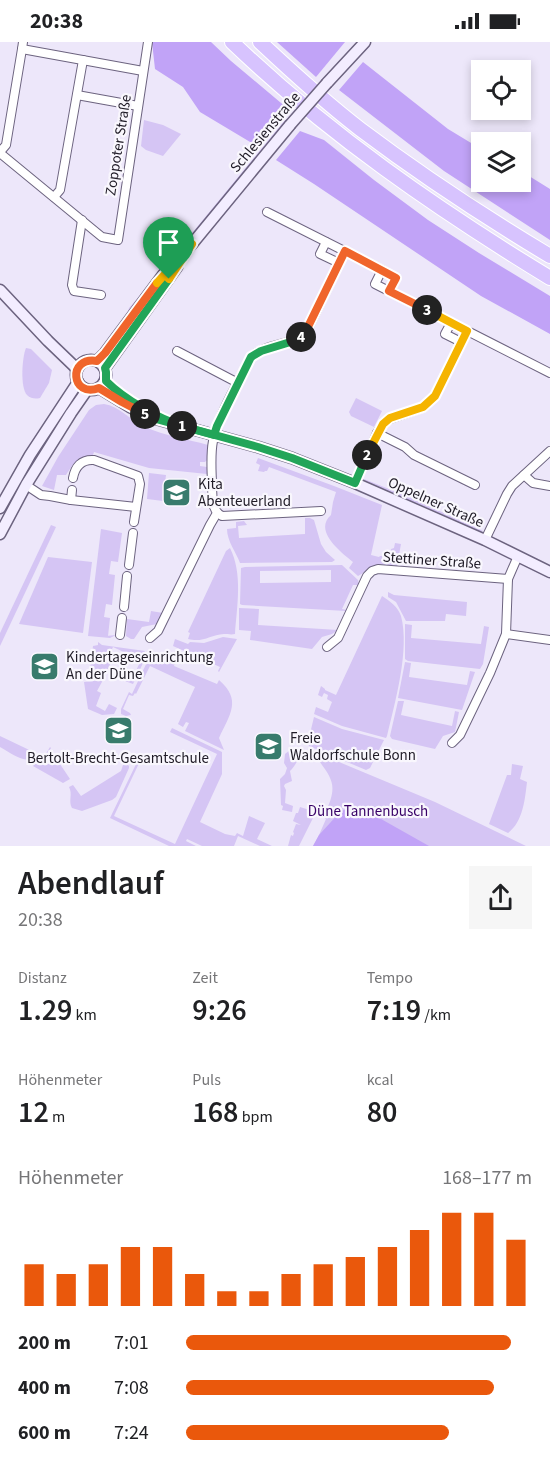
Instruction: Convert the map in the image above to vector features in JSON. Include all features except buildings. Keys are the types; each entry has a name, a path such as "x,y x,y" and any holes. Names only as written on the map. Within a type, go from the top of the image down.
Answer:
{"highway":[{"path":"232,42 286,91 347,141 498,247 550,278"},
{"path":"260,42 360,128 428,178 550,256"}],"street":[{"name":"Zoppoter Straße","path":"82,220 102,237 118,240 148,42"},
{"name":"Schlesienstraße","path":"101,364 105,353 163,275 192,244 290,125 364,42"},
{"path":"101,295 74,291 72,285 82,220 0,152 6,145 23,45 83,60 143,71"},
{"path":"54,197 60,190 83,60"},
{"path":"77,95 138,106"},
{"path":"267,212 396,278 389,291"},
{"path":"326,242 320,254 339,263"},
{"path":"321,511 222,516 217,513 213,507 212,444 217,426 251,357 297,340 304,335 345,251"},
{"path":"382,270 375,284 550,374"},
{"path":"0,290 68,350 80,366"},
{"path":"451,323 445,334 461,342"},
{"path":"355,483 383,424 390,418 423,407 435,396 467,331"},
{"path":"177,351 238,383"},
{"path":"0,508 30,455 78,382 80,366 87,360 101,364 106,372 103,385 95,390 87,390 78,382"},
{"name":"Oppelner Straße","path":"103,385 138,411 156,419 292,458 411,507 550,572"},
{"path":"0,534 26,485 87,390"},
{"path":"377,433 475,485"},
{"path":"485,540 512,486 550,451"},
{"path":"73,478 78,465 88,460 132,472 138,476 140,480 134,522"},
{"path":"524,475 533,483 550,486"},
{"path":"26,485 41,495 136,507"},
{"path":"71,500 72,490"},
{"path":"150,638 158,631 217,513"},
{"path":"129,565 133,533"},
{"path":"452,743 460,735 506,634 508,579 518,556"},
{"name":"Stettiner Straße","path":"327,647 338,638 367,576 372,571 378,569 508,579"},
{"path":"124,608 128,576"},
{"path":"120,635 122,618"},
{"path":"506,634 550,640"}],"green space":[{"path":"144,120 163,125 181,134 163,156 141,146"},
{"path":"285,120 287,122 127,314 129,308"},
{"path":"26,348 31,349 52,370 49,383 40,398 35,399 27,395 23,386 23,358"},
{"path":"356,398 382,411 374,427 351,416 349,412"},
{"path":"104,404 153,430 208,445 207,460 200,462 200,466 207,467 207,474 149,468 94,452 92,458 76,462 66,475 57,475 54,490 42,486 89,410 96,405"},
{"path":"258,458 382,505 371,555 389,559 395,543 401,544 397,566 374,566 358,576 349,568 353,562 331,541 325,528 326,521 331,515 336,492 269,467 267,471 258,471 260,465 256,463"},
{"path":"149,473 166,475 163,501 147,499"},
{"path":"364,479 483,531 479,533 365,482"},
{"path":"305,518 314,520 321,544 335,560 332,562 240,563 227,533 227,529 236,528 236,522 244,521 247,525 238,526 239,538 305,534"},
{"path":"51,525 56,527 0,646 0,633"},
{"path":"101,529 122,533 118,562 111,561 109,574 115,575 112,605 106,604 104,617 110,618 108,636 116,635 110,638 88,636"},
{"path":"230,548 238,579 235,634 198,640 188,639 190,633 188,632 226,551"},
{"path":"48,557 92,562 83,633 19,624"},
{"path":"342,565 358,580 359,585 353,585 342,609 346,611 242,605 240,604 241,568","holes":["331,570 331,582 260,583 260,571"]},
{"path":"388,592 394,595 467,602 466,616 446,614 445,621 406,621 396,602 388,597"},
{"path":"382,596 400,613 404,644 394,708 386,738 342,726 314,714 316,707 328,712 332,702 324,693 322,697 318,695 321,686 336,695"},
{"path":"239,608 259,609 258,625 338,630 322,637 312,649 250,640 251,631 239,630"},
{"path":"151,611 163,613 157,624 142,627 134,639 126,636 127,619 149,622"},
{"path":"405,624 412,625 411,638 481,644 484,626 489,627 483,664 480,669 408,661 405,659"},
{"path":"223,637 237,639 219,672 220,667 173,646 175,639 188,644 190,642 204,643"},
{"path":"98,642 102,645 145,651 144,661 133,684 125,681 129,673 134,675 141,660 113,647 106,662 110,664 105,676 90,669 93,646 98,645"},
{"path":"149,651 176,660 174,666 217,684 219,680 226,687 232,701 232,708 219,738 224,750 185,731 189,723 186,722 183,727 178,724 195,687 150,666 136,694 129,695 123,709 131,715 121,714 129,692 132,694 148,660"},
{"path":"405,662 411,663 409,677 467,685 470,671 475,672 462,710 398,698"},
{"path":"103,680 97,691 101,693 96,706 105,711 109,704 117,708 114,714 102,715 88,709 84,682"},
{"path":"398,701 404,701 401,715 452,726 455,711 459,712 455,732 443,736 435,749 392,739 390,736"},
{"path":"314,717 342,729 384,740 370,768 366,770 309,746"},
{"path":"172,728 222,752 222,774 200,822 225,834 235,836 237,833 243,836 249,816 265,823 257,839 272,846 260,846 238,836 234,846 202,846 187,839 186,841 196,846 169,846 110,818 139,758 141,759 114,816 175,844 217,754 170,732"},
{"path":"0,736 44,757 51,748 45,759 26,759 0,747"},
{"path":"290,750 298,756 296,764 290,771 292,781 284,786 285,803 293,806 292,812 282,810 280,779 287,768 284,763 285,754"},
{"name":"Düne Tannenbusch","path":"315,752 435,802 526,846 313,846 326,819 324,816 332,789 332,783 314,754"},
{"path":"58,761 70,779 63,783 33,766 35,764 54,764"},
{"path":"124,762 129,768 116,797 82,811 72,808 69,787 73,785 81,796 121,771"},
{"path":"512,764 523,766 520,779 527,782 520,817 508,833 489,824 507,775 511,775"},
{"path":"300,807 316,812 299,846 288,846 296,824 301,825 293,821"}],"shaded area":[{"path":"152,42 211,42 287,108 257,146 200,112 183,87 155,69"},
{"path":"277,42 345,42 316,77"},
{"path":"363,62 448,129 471,143 471,189 444,171 339,90"},
{"path":"300,131 324,140 428,220 550,296 550,334 481,296 276,160"},
{"path":"531,177 550,189 550,240 476,192 531,192"},
{"path":"358,806 429,846 313,846 319,835 341,811"}],"place":[{"name":"Kita Abenteuerland","path":"177,493"},
{"name":"Kindertageseinrichtung An der Düne","path":"45,666"},
{"name":"Bertolt-Brecht-Gesamtschule","path":"118,731"},
{"name":"Freie Waldorfschule Bonn","path":"269,747"}],"route":[{"path":"169,279 111,358 105,368 106,381 123,396 171,423 292,458 355,483 383,424 390,418 423,407 435,396 467,331 389,291 396,278 345,251 304,335 297,340 261,351 251,357 214,435 171,423 156,419 130,407 99,388 91,391 83,388 76,378 79,366 87,360 97,361 105,353 163,275 192,244 169,279"}]}
